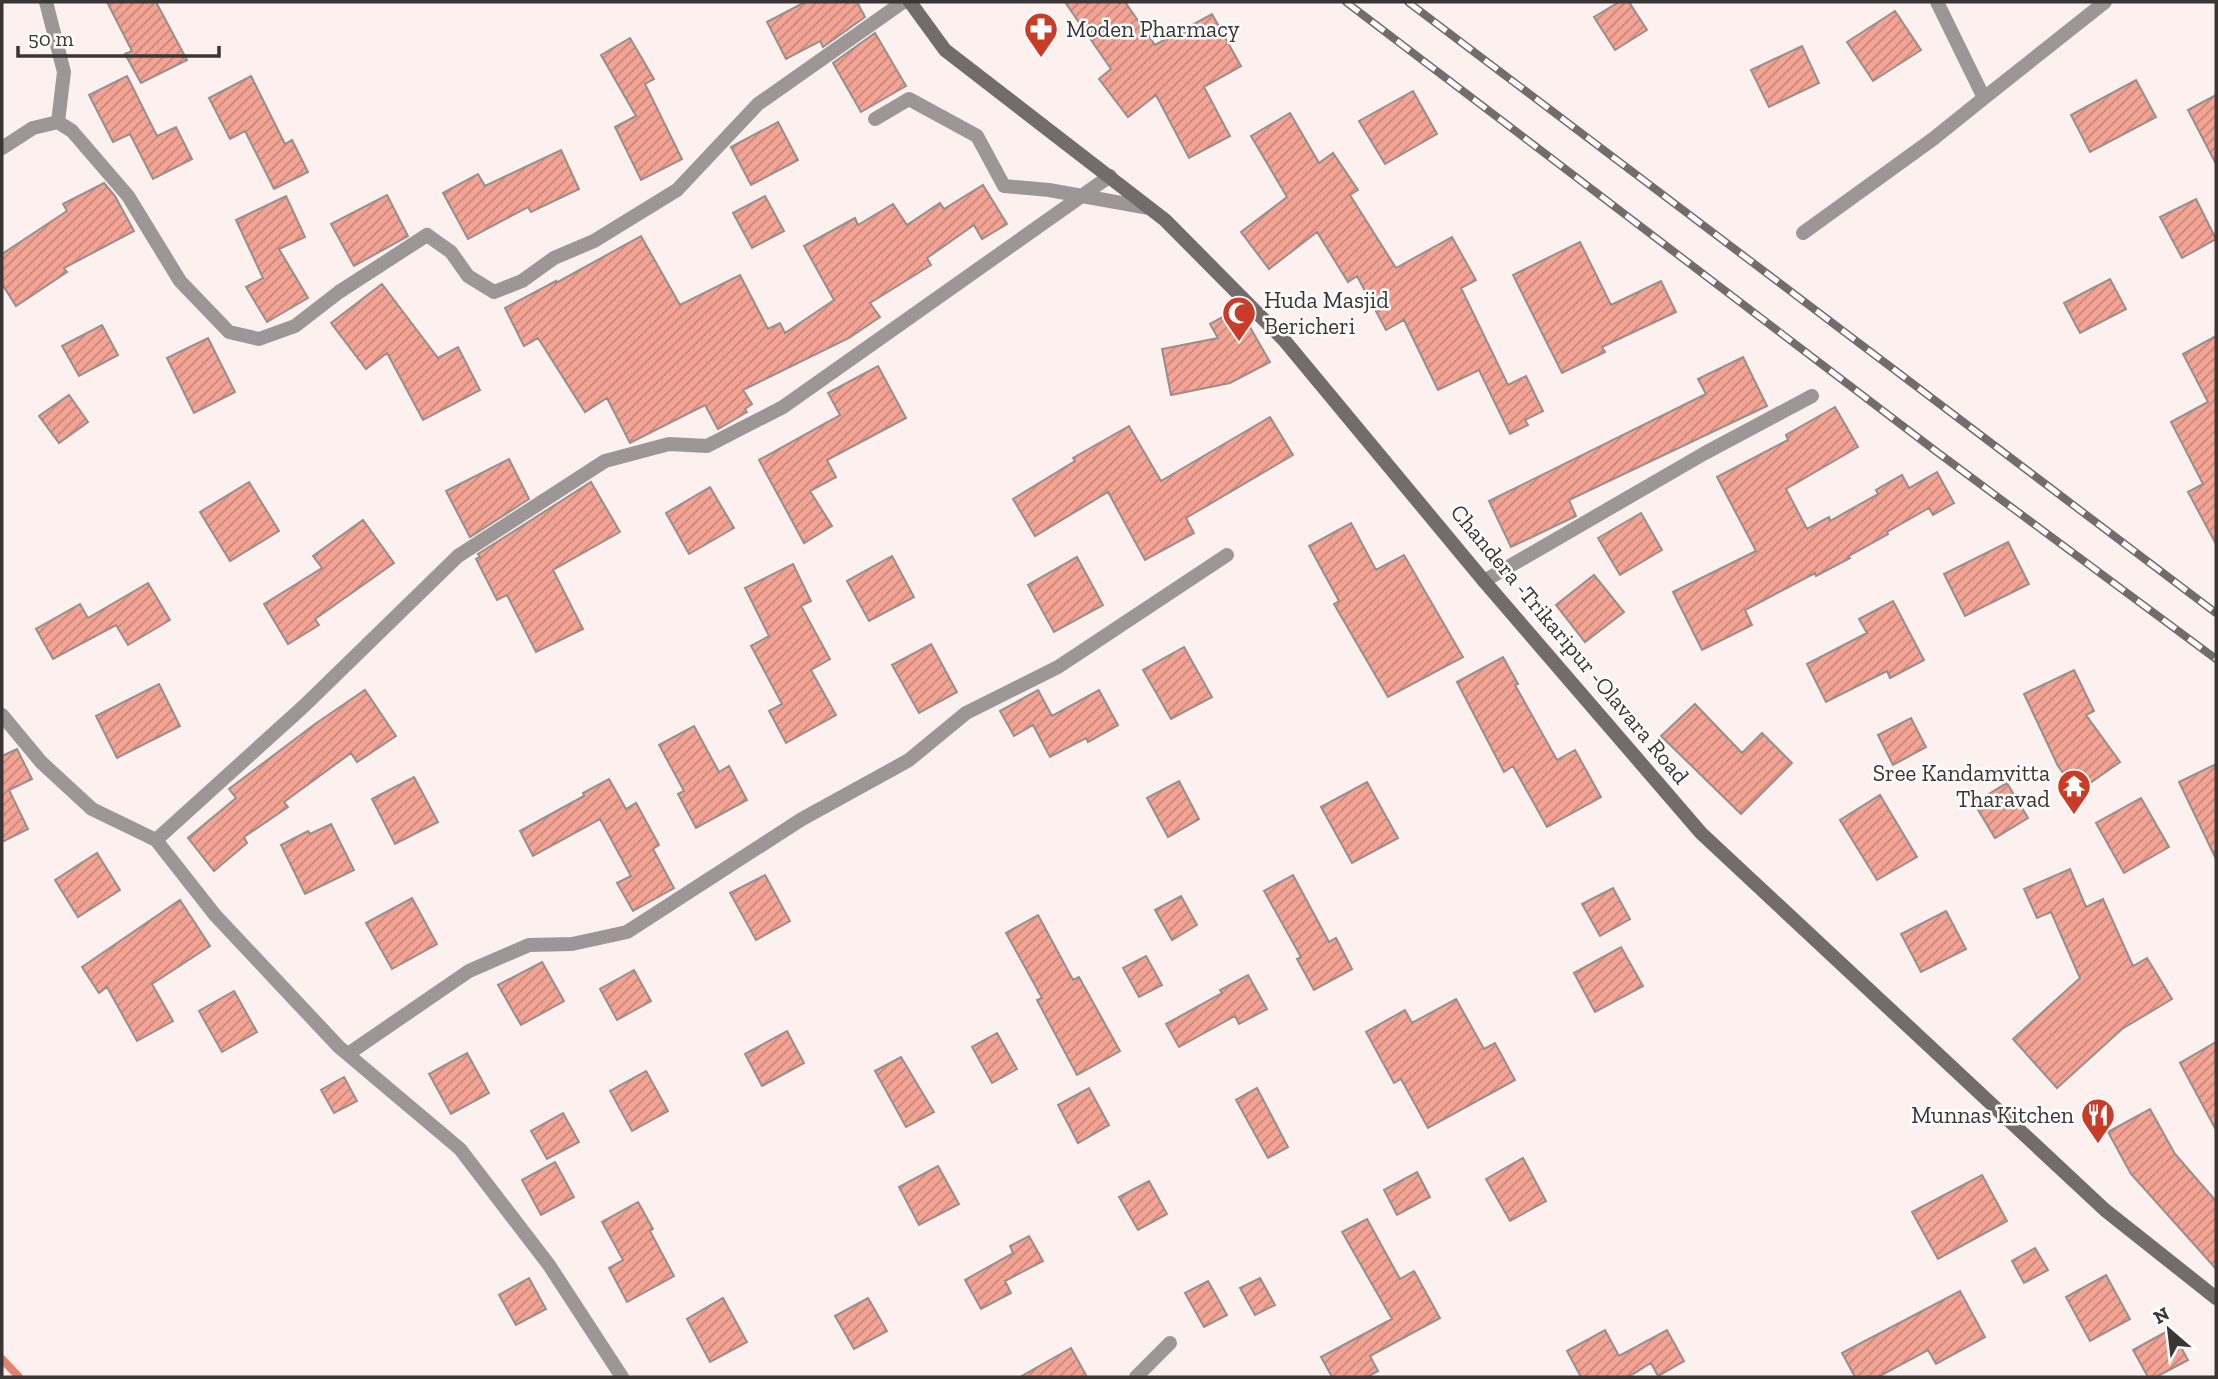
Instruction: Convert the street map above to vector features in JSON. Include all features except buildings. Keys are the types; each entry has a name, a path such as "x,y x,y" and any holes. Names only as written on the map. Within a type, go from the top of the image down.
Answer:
{"main road":[{"name":"Chandera -Trikaripur -Olavara Road","path":"911,2 945,50 1165,220 1284,340 1484,581 1701,833 2105,1210 2216,1298"}],"street":[{"path":"46,2 64,72 58,122"},
{"path":"2,148 33,128 58,122 72,131 128,196 180,281 229,332 259,339 295,326 339,292 427,235 451,252 468,276 495,292 522,281 554,258 594,241 677,190 758,104 903,2"},
{"path":"1937,2 1984,98"},
{"path":"1803,233 1933,139 2105,2"},
{"path":"875,119 909,99 976,136 1004,186 1149,208"},
{"path":"156,840 304,706 458,555 605,461 669,444 707,446 783,407 1110,176"},
{"path":"1484,581 1705,453 1812,396"},
{"path":"348,1054 469,971 529,945 572,944 626,932 802,819 909,761 966,713 1058,667 1227,555"},
{"path":"2,715 41,762 92,809 156,840 215,915 348,1054 460,1149 549,1265 622,1377"},
{"path":"1136,1377 1170,1343"}],"waterway":[{"path":"2,1359 19,1377"}],"railway":[{"path":"1346,2 1937,452 2216,659"},
{"path":"1408,2 2216,613"}],"place":[{"name":"Moden Pharmacy","path":"1041,59"},
{"name":"Huda Masjid Bericheri","path":"1239,343"},
{"name":"Sree Kandamvitta Tharavad","path":"2074,816"},
{"name":"Munnas Kitchen","path":"2098,1145"}]}
